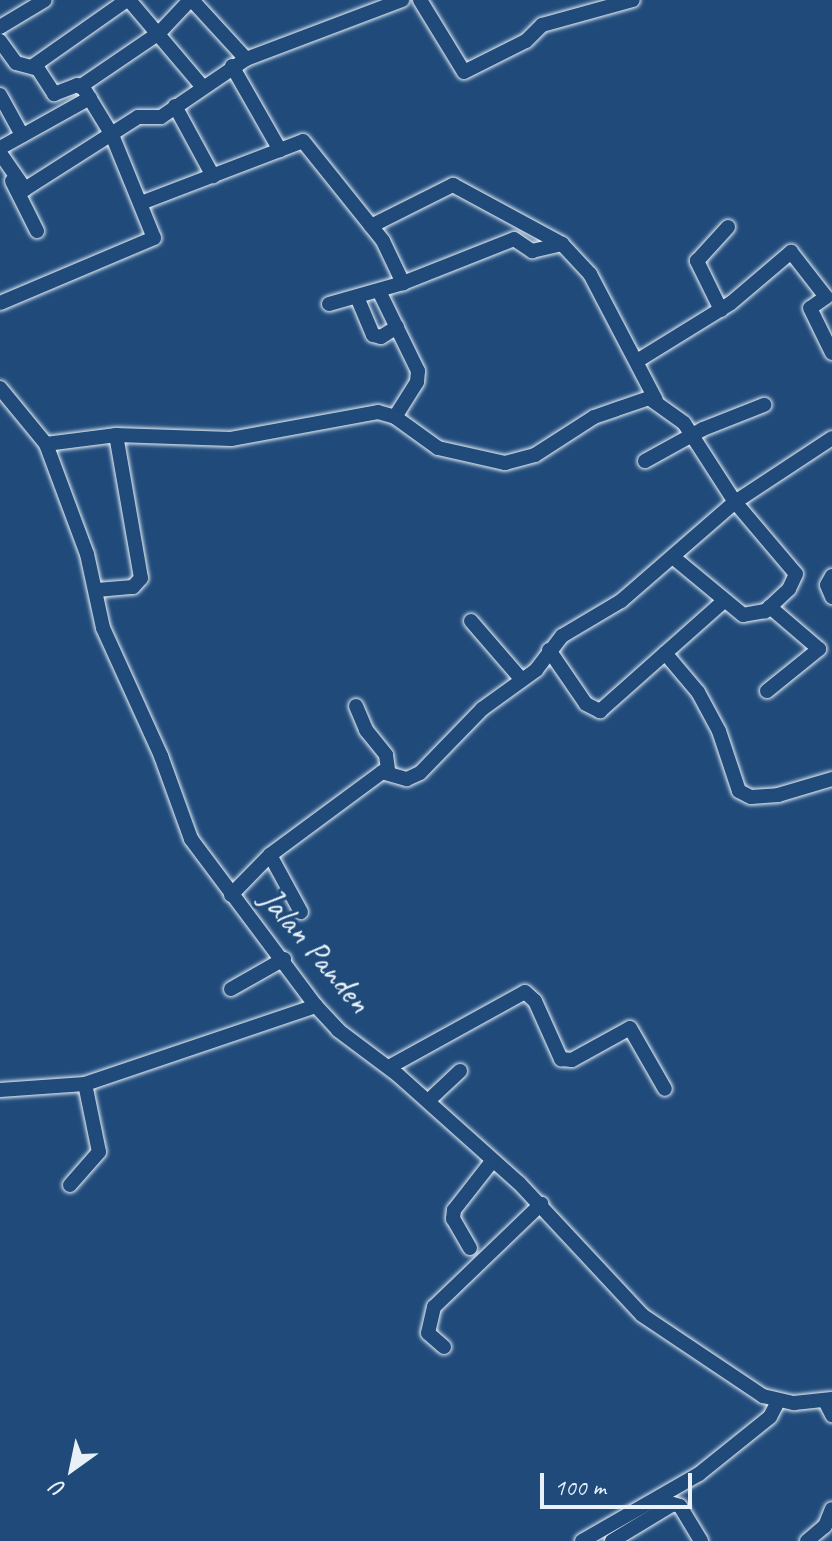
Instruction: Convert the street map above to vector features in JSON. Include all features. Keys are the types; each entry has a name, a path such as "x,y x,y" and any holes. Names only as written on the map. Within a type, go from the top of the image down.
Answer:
{"street":[{"path":"0,27 45,0"},
{"path":"33,66 128,0 202,86"},
{"path":"246,59 191,0 159,33 85,92 0,150 11,173 25,189 142,115 161,117 232,66 371,5 402,0"},
{"path":"420,0 464,72 526,41 542,25 633,0"},
{"path":"2,51 16,63 33,66 56,96 85,92"},
{"path":"232,66 280,150"},
{"path":"0,303 151,243 141,203 112,135 85,92"},
{"path":"0,95 22,135"},
{"path":"175,106 213,176"},
{"path":"141,203 280,150 308,143 371,226 403,283"},
{"path":"11,173 12,188 37,231"},
{"path":"371,226 453,185 562,244 586,268 656,400 693,435 735,502 796,574 770,607 750,616 724,601 673,557"},
{"path":"721,310 697,261 728,227"},
{"path":"329,304 403,283 514,239 532,251 562,244"},
{"path":"637,361 721,310 791,252 829,300 810,308 832,353"},
{"path":"379,291 418,377 395,417"},
{"path":"357,297 373,335 381,337 397,327"},
{"name":"Jalan Panden","path":"0,388 46,444 97,590 112,652 158,747 186,827 200,856 284,959 316,1006 338,1030 389,1067 541,1204 642,1315 738,1383 778,1401 828,1400"},
{"path":"46,444 116,435 231,439 371,412 395,417 438,448 505,463 535,455 618,407 656,400"},
{"path":"645,461 693,435 764,405"},
{"path":"97,590 133,587 141,578 116,435"},
{"path":"388,770 407,779 420,773 482,709 536,670 562,636 621,601 735,502 832,438"},
{"path":"832,576 827,585 832,597"},
{"path":"549,650 597,712 724,601"},
{"path":"767,691 819,649 770,607"},
{"path":"471,621 521,679"},
{"path":"665,653 698,692 719,731 739,791 778,795 832,779"},
{"path":"356,706 366,730 386,755 388,770"},
{"path":"231,895 270,855 388,770"},
{"path":"270,855 301,912"},
{"path":"231,989 284,959"},
{"path":"389,1067 525,992 535,1001 561,1059 572,1060 630,1028 665,1089"},
{"path":"0,1090 85,1084 316,1006"},
{"path":"428,1101 460,1071"},
{"path":"70,1185 99,1152 85,1084"},
{"path":"470,1248 453,1219 454,1210 493,1160"},
{"path":"444,1347 428,1333 435,1305 541,1204"},
{"path":"828,1400 832,1415"},
{"path":"582,1541 699,1474 770,1417 778,1401"},
{"path":"612,1541 673,1504 680,1506 701,1541"},
{"path":"807,1541 825,1526 832,1509"}]}
